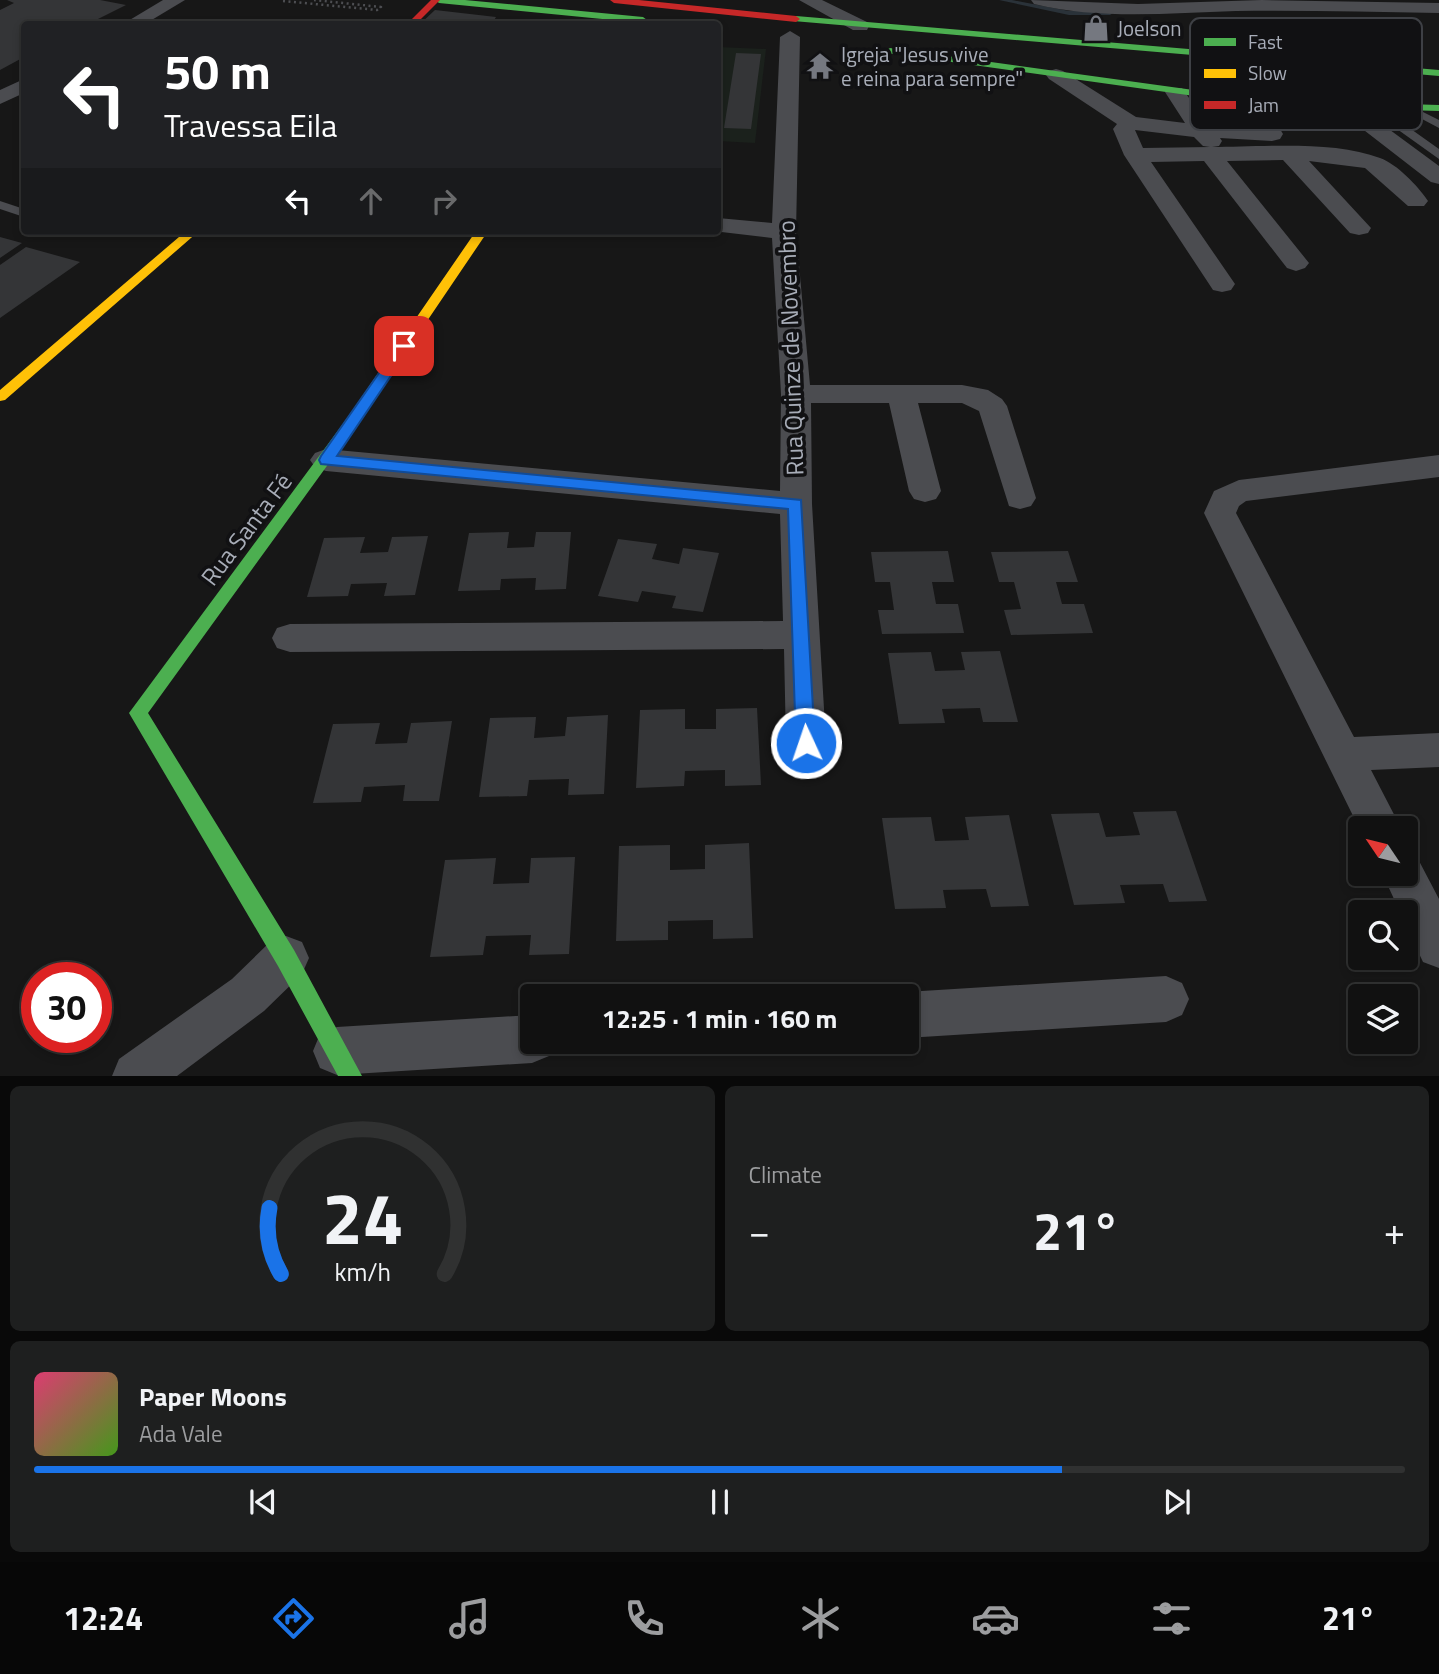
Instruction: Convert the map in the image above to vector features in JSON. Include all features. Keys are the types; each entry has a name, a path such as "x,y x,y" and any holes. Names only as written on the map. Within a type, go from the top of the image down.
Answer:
{"main road":[{"path":"414,21 438,0 648,21"},
{"path":"614,0 860,26 1190,51"},
{"path":"1144,47 1190,61"},
{"path":"870,48 1190,94"},
{"path":"1136,86 1190,80"},
{"path":"0,397 188,235"},
{"name":"Rua Santa Fé","path":"286,958 138,713 326,460 479,235"},
{"path":"286,958 344,1063"}],"street":[{"path":"138,21 176,0"},
{"path":"808,0 860,26"},
{"path":"1040,0 1094,9 1260,6 1439,8"},
{"name":"Rua Quinze de Novembro","path":"790,37 784,232 796,394 796,504 806,743"},
{"path":"1056,75 1129,123 1190,130"},
{"path":"0,98 21,87"},
{"path":"1175,92 1190,114"},
{"path":"1129,123 1124,129 1135,155 1222,284"},
{"path":"1192,130 1272,134"},
{"path":"1377,130 1439,177"},
{"path":"1201,131 1296,262"},
{"path":"1135,155 1289,153 1348,156 1373,163 1416,201"},
{"path":"1289,153 1359,228"},
{"path":"721,225 784,232"},
{"path":"901,393 925,491"},
{"path":"796,394 962,394 978,397 992,406 1020,498"},
{"path":"326,460 796,504"},
{"path":"1374,816 1220,513 1225,499 1239,491 1439,466"},
{"path":"290,638 800,635"},
{"path":"1344,754 1439,750"},
{"path":"1409,886 1439,946"},
{"path":"136,1076 248,995 286,958"},
{"path":"919,1014 1166,999"},
{"path":"344,1063 520,1041"}],"lane":[{"path":"1422,115 1439,125"},
{"path":"1405,130 1439,155"},
{"path":"0,205 21,212"}],"path":[{"path":"284,1 377,10 381,6 314,0"}],"shaded area":[{"path":"721,47 766,49 755,143 721,141"}],"building":[{"path":"7,0 100,0 126,5 94,21 21,21 21,59 0,70 0,10 14,3"},
{"path":"435,10 496,17 494,21 423,21"},
{"path":"736,53 761,54 751,129 724,128"},
{"path":"0,237 22,243 0,258"},
{"path":"26,247 80,262 0,318 0,265"},
{"path":"509,532 507,548 534,547 536,532 571,532 566,589 535,590 536,578 501,579 500,590 458,591 469,533"},
{"path":"428,536 415,595 384,596 387,583 351,584 348,596 307,597 324,538 365,537 360,553 388,552 392,537"},
{"path":"618,539 657,544 652,559 679,564 683,548 719,553 703,612 672,608 676,596 642,591 638,602 598,596"},
{"path":"948,551 954,582 932,582 936,604 958,604 964,633 882,634 878,610 894,610 890,582 875,582 871,552"},
{"path":"1068,551 1078,582 1056,582 1062,604 1084,604 1093,633 1011,635 1004,610 1021,609 1014,582 999,582 991,552"},
{"path":"1000,651 1018,722 983,722 980,708 942,709 945,723 899,724 888,653 931,652 935,671 965,670 961,652"},
{"path":"757,708 761,785 725,786 725,770 685,771 684,786 636,788 640,710 685,709 685,729 716,729 716,709"},
{"path":"608,715 604,794 568,795 569,779 529,780 527,796 479,797 490,718 536,717 534,738 565,736 567,717"},
{"path":"452,721 439,801 403,801 405,785 364,787 361,802 313,803 333,724 380,723 375,744 407,743 411,723"},
{"path":"1176,811 1207,901 1169,902 1163,884 1120,885 1125,903 1074,905 1051,814 1099,813 1106,837 1140,835 1133,812"},
{"path":"1009,815 1029,906 991,907 986,889 943,890 946,908 895,909 882,818 931,817 935,841 969,840 965,817"},
{"path":"749,843 753,938 713,939 713,920 668,921 668,940 616,941 619,846 670,845 670,870 705,869 705,845"},
{"path":"575,857 569,954 529,955 531,935 486,936 483,955 430,957 445,860 496,858 493,884 529,883 531,858"}],"waterway":[{"path":"1002,0 1069,13 1110,13"}],"traffic: fast":[{"path":"439,0 643,20"},
{"path":"796,19 1190,52"},
{"path":"890,51 1190,92"},
{"path":"1422,72 1439,73"},
{"path":"1422,108 1439,108"},
{"path":"351,1076 286,958 138,713 353,420"}],"traffic: slow":[{"path":"0,397 188,235"},
{"path":"353,420 479,235"}],"traffic: jam":[{"path":"414,21 436,0"},
{"path":"614,0 796,19"}],"place":[{"name":"Joelson","path":"1096,28"},
{"name":"Igreja \"Jesus vive e reina para sempre\"","path":"820,66"}],"route":[{"path":"404,346 326,460 796,504 806,743"}]}
